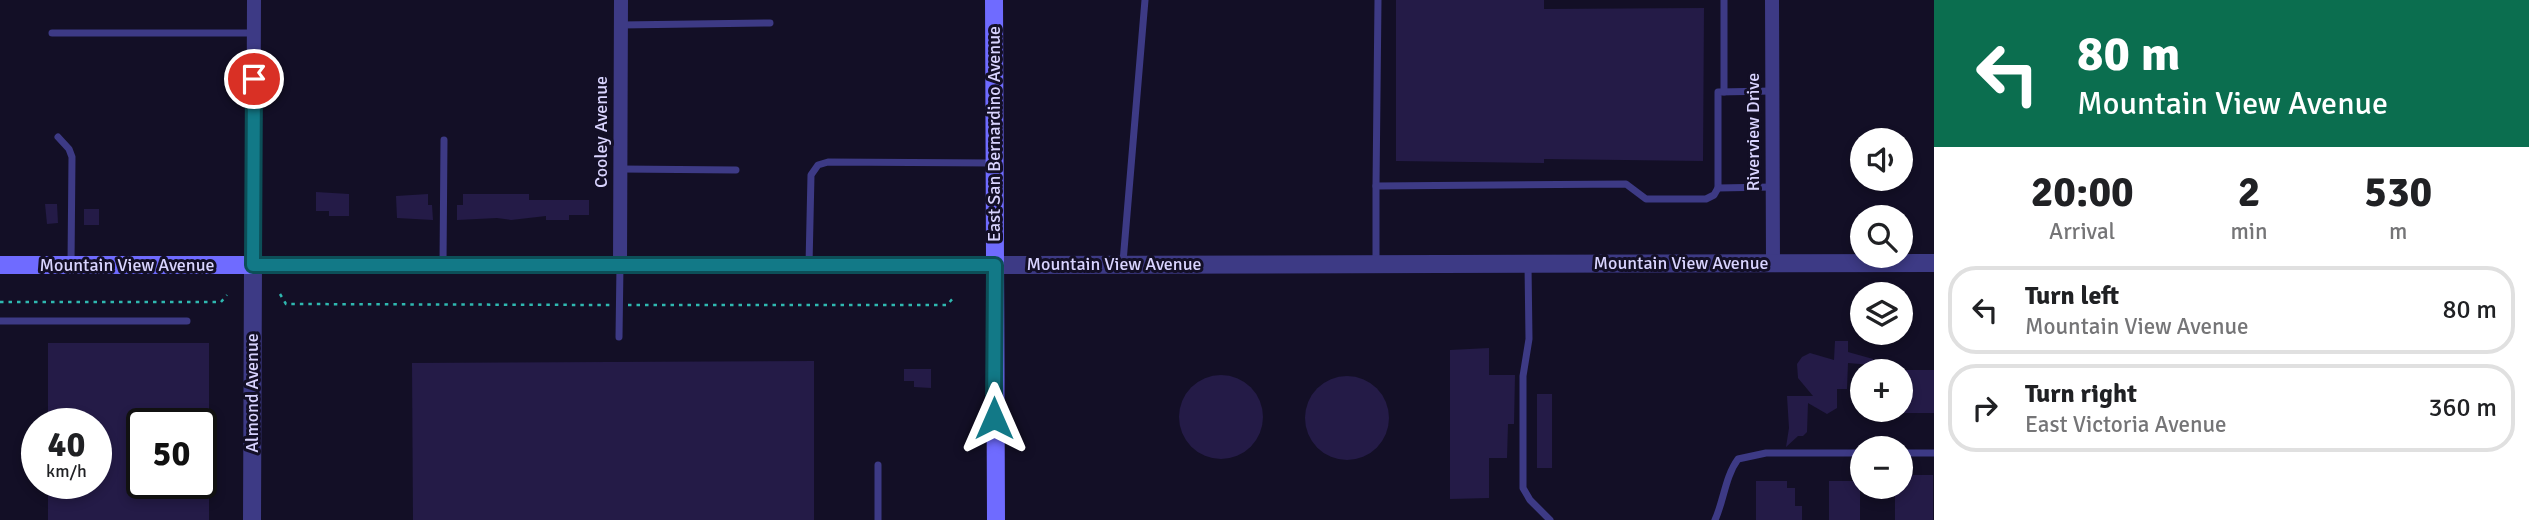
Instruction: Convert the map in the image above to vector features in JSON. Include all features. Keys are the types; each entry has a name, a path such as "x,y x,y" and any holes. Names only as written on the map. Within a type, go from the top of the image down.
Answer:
{"main road":[{"name":"East San Bernardino Avenue","path":"994,0 996,520"},
{"name":"Mountain View Avenue","path":"0,265 995,265"}],"street":[{"path":"253,265 254,0"},
{"name":"Cooley Avenue","path":"620,265 621,0"},
{"name":"Riverview Drive","path":"1772,0 1773,263"},
{"name":"Mountain View Avenue","path":"995,265 1934,263"},
{"name":"Almond Avenue","path":"252,520 253,265"}],"lane":[{"path":"1123,263 1145,0"},
{"path":"1376,264 1378,0"},
{"path":"1724,0 1724,92"},
{"path":"621,25 770,23"},
{"path":"52,33 254,33"},
{"path":"1376,186 1626,184 1646,199 1706,199 1714,195 1718,188 1718,92 1772,91"},
{"path":"58,137 69,149 72,157 71,265"},
{"path":"443,265 444,140"},
{"path":"809,266 811,174 818,166 828,162 995,163"},
{"path":"620,169 736,170"},
{"path":"1718,188 1772,187"},
{"path":"1528,264 1529,339 1523,376 1523,488 1530,500 1550,520"},
{"path":"619,337 620,265"},
{"path":"0,321 187,321"},
{"path":"1715,520 1724,501 1729,472 1738,459 1756,453 1850,453"},
{"path":"1913,453 1934,453"},
{"path":"878,465 878,520"}],"path":[{"path":"0,302 221,302 228,295"}],"building":[{"path":"1396,0 1544,0 1544,9 1704,8 1703,161 1396,161"},
{"path":"316,192 349,194 349,216 329,216 329,211 316,211"},
{"path":"428,194 433,220 397,218 396,196"},
{"path":"463,194 529,194 529,200 589,200 589,215 569,215 569,220 546,220 546,216 511,220 457,220 457,205 463,205"},
{"path":"45,204 57,204 58,223 47,224"},
{"path":"84,209 99,209 99,225 84,225"},
{"path":"1835,341 1848,341 1848,352 1873,359 1850,359 1847,389 1837,389 1837,408 1827,414 1808,403 1807,432 1786,447 1789,428 1787,396 1813,396 1798,378 1797,364 1802,357 1810,353 1834,360"},
{"path":"48,343 209,343 209,408 126,408 126,499 209,499 209,520 48,520 48,499 112,499 112,408 48,408"},
{"path":"1489,348 1489,375 1515,375 1514,424 1508,424 1507,458 1489,458 1489,498 1450,499 1450,350"},
{"path":"814,361 814,520 413,520 412,363"},
{"path":"904,369 931,369 931,388 914,387 914,381 904,381"},
{"path":"1913,370 1934,370 1934,413 1913,413"},
{"path":"1221,375 1244,382 1256,394 1263,417 1256,440 1244,452 1221,459 1198,452 1186,440 1179,417 1186,394 1198,382"},
{"path":"1347,376 1370,383 1382,395 1389,418 1382,441 1370,453 1347,460 1324,453 1312,441 1305,418 1312,395 1324,383"},
{"path":"1537,394 1552,394 1552,468 1537,468"},
{"path":"1913,475 1933,475 1933,520 1895,520 1895,499 1913,499"},
{"path":"1756,481 1787,481 1787,488 1795,488 1795,506 1802,506 1802,520 1756,520"},
{"path":"1829,481 1850,481 1850,499 1860,499 1860,520 1829,520"}],"route":[{"path":"254,79 253,265 995,265 994,418"}]}
